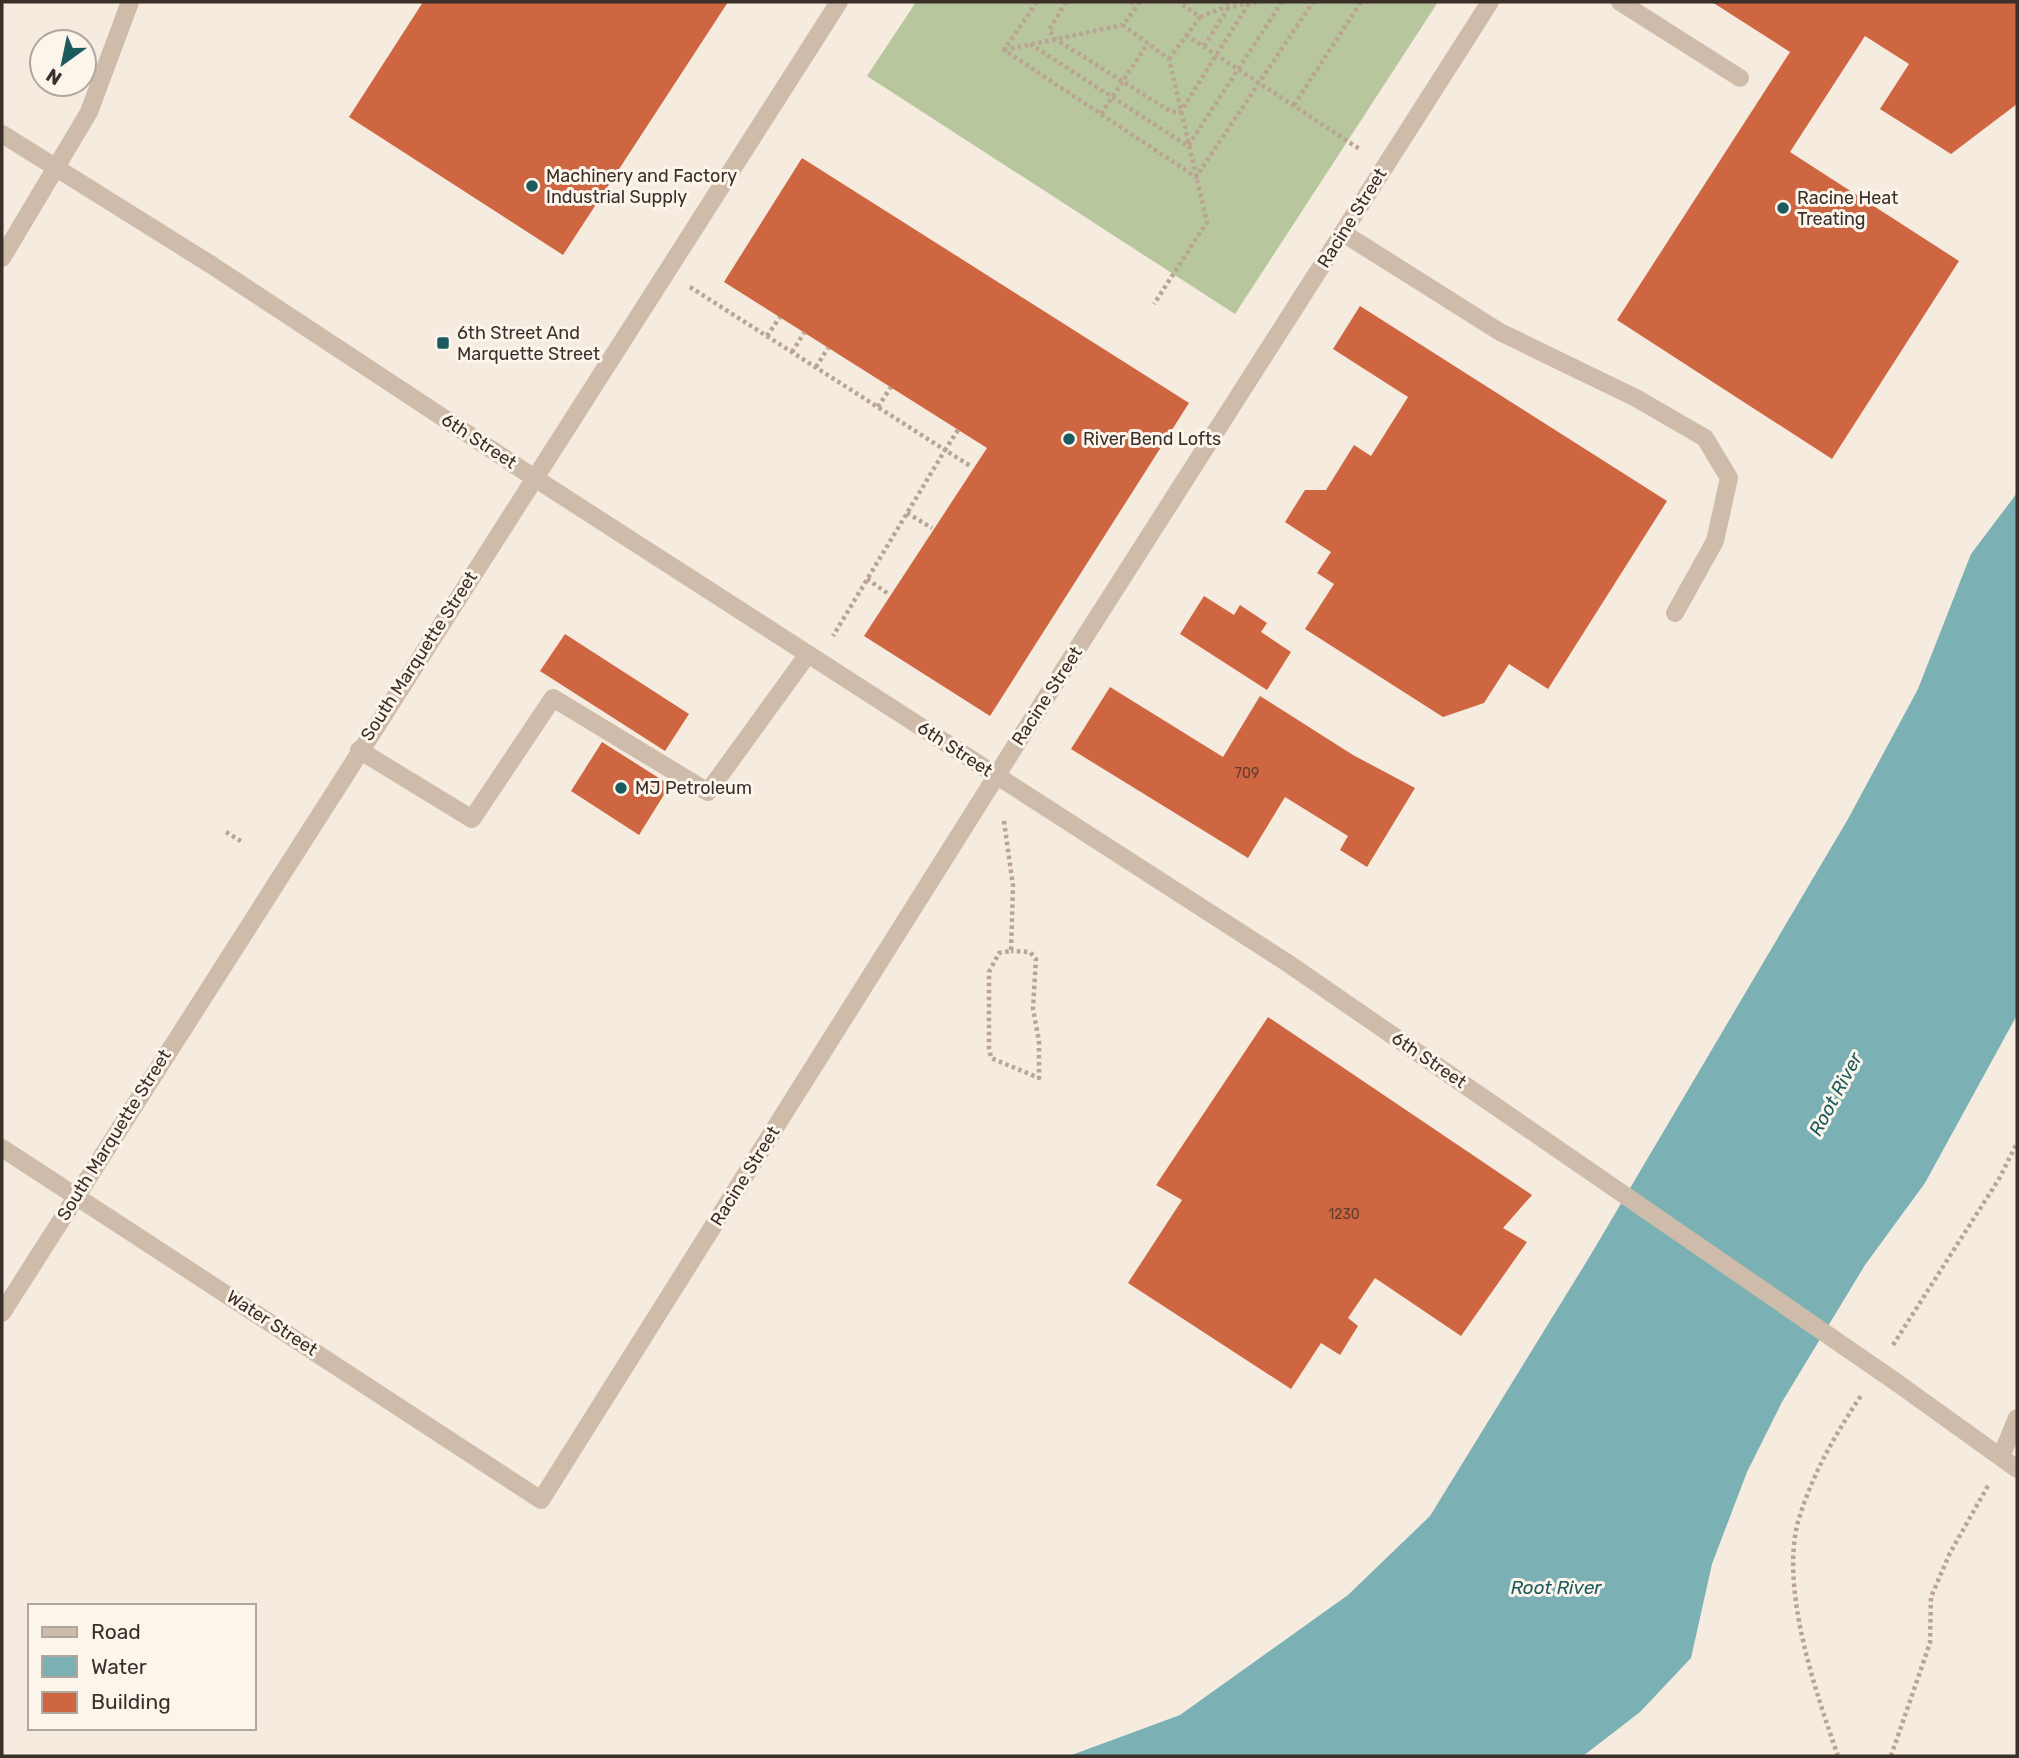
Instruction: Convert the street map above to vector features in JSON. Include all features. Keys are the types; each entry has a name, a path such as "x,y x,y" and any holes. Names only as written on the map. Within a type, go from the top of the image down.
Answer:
{"street":[{"path":"2,258 89,112 130,2"},
{"name":"South Marquette Street","path":"2,1313 839,2"},
{"name":"Racine Street","path":"541,1500 997,775 1490,2"},
{"path":"1620,2 1740,78"},
{"name":"6th Street","path":"2,134 210,264 533,478 1286,962 1896,1382 2017,1469"},
{"path":"1343,233 1500,332 1636,398 1705,438 1729,478 1715,541 1675,613"},
{"path":"359,750 472,819 554,698 708,792 813,657"},
{"name":"Water Street","path":"2,1148 541,1500"},
{"path":"2001,1457 2017,1418"}],"path":[{"path":"1004,50 1037,2"},
{"path":"1066,2 1049,30 1055,39 1170,111 1180,113"},
{"path":"1004,50 1123,25 1139,4 1131,2"},
{"path":"1179,2 1200,17"},
{"path":"1169,59 1200,17 1228,4 1258,2"},
{"path":"1188,146 1282,2"},
{"path":"1196,177 1312,2"},
{"path":"1294,105 1361,2"},
{"path":"1180,113 1249,3"},
{"path":"1204,46 1228,4"},
{"path":"1123,25 1169,59 1207,222 1154,304"},
{"path":"1186,35 1385,167"},
{"path":"1101,114 1147,43"},
{"path":"1030,44 1188,146"},
{"path":"1004,50 1196,177"},
{"path":"666,271 972,467"},
{"path":"767,336 780,317"},
{"path":"792,352 804,333"},
{"path":"816,367 828,348"},
{"path":"878,408 891,387"},
{"path":"813,657 867,579 958,430"},
{"path":"907,513 932,528"},
{"path":"867,579 890,595"},
{"path":"997,775 1013,886 1012,951"},
{"path":"226,832 244,843"},
{"path":"1012,951 1030,952 1036,959 1033,1009 1039,1041 1039,1078 991,1058 989,972 999,953 1012,951"},
{"path":"1909,1322 1999,1179 2017,1143"},
{"path":"1831,1441 1816,1469 1797,1525 1794,1581 1804,1645 1838,1756"},
{"path":"1891,1756 1930,1643 1931,1597 1950,1552 1981,1502 2001,1457"}],"green space":[{"path":"916,2 1438,2 1235,314 867,76"}],"water":[{"name":"Root River","path":"2017,493 2017,1015 1925,1183 1865,1265 1782,1402 1747,1472 1712,1564 1691,1658 1640,1712 1583,1756 1069,1756 1180,1715 1348,1595 1430,1516 1590,1256 1848,819 1918,689 1971,554"}],"building":[{"name":"Machinery and Factory Industrial Supply","path":"423,2 728,2 563,255 349,117"},
{"name":"Racine Heat Treating","path":"1712,2 2017,2 2017,104 1951,154 1880,109 1909,64 1865,36 1790,152 1959,261 1832,459 1617,320 1790,52"},
{"name":"River Bend Lofts","path":"802,158 1189,403 990,716 864,636 987,448 724,282"},
{"path":"1360,306 1667,501 1548,689 1509,664 1484,703 1443,717 1305,629 1334,584 1317,573 1331,552 1285,522 1305,490 1326,490 1354,445 1371,456 1408,397 1333,349"},
{"path":"1204,596 1234,615 1240,605 1267,623 1261,632 1291,652 1267,690 1180,634"},
{"path":"565,634 689,714 665,751 540,671"},
{"path":"1110,687 1223,757 1260,696 1353,755 1415,788 1367,867 1340,850 1348,836 1285,797 1248,858 1071,749"},
{"name":"MJ Petroleum","path":"602,742 670,785 639,835 571,791"},
{"path":"1268,1017 1532,1195 1503,1228 1527,1242 1461,1336 1375,1278 1348,1318 1358,1326 1340,1355 1321,1343 1291,1389 1128,1283 1182,1200 1156,1185"}],"place":[{"name":"Machinery and Factory Industrial Supply","path":"532,186"},
{"name":"Racine Heat Treating","path":"1783,208"},
{"name":"6th Street And Marquette Street","path":"443,343"},
{"name":"River Bend Lofts","path":"1069,439"},
{"name":"MJ Petroleum","path":"621,788"}]}
